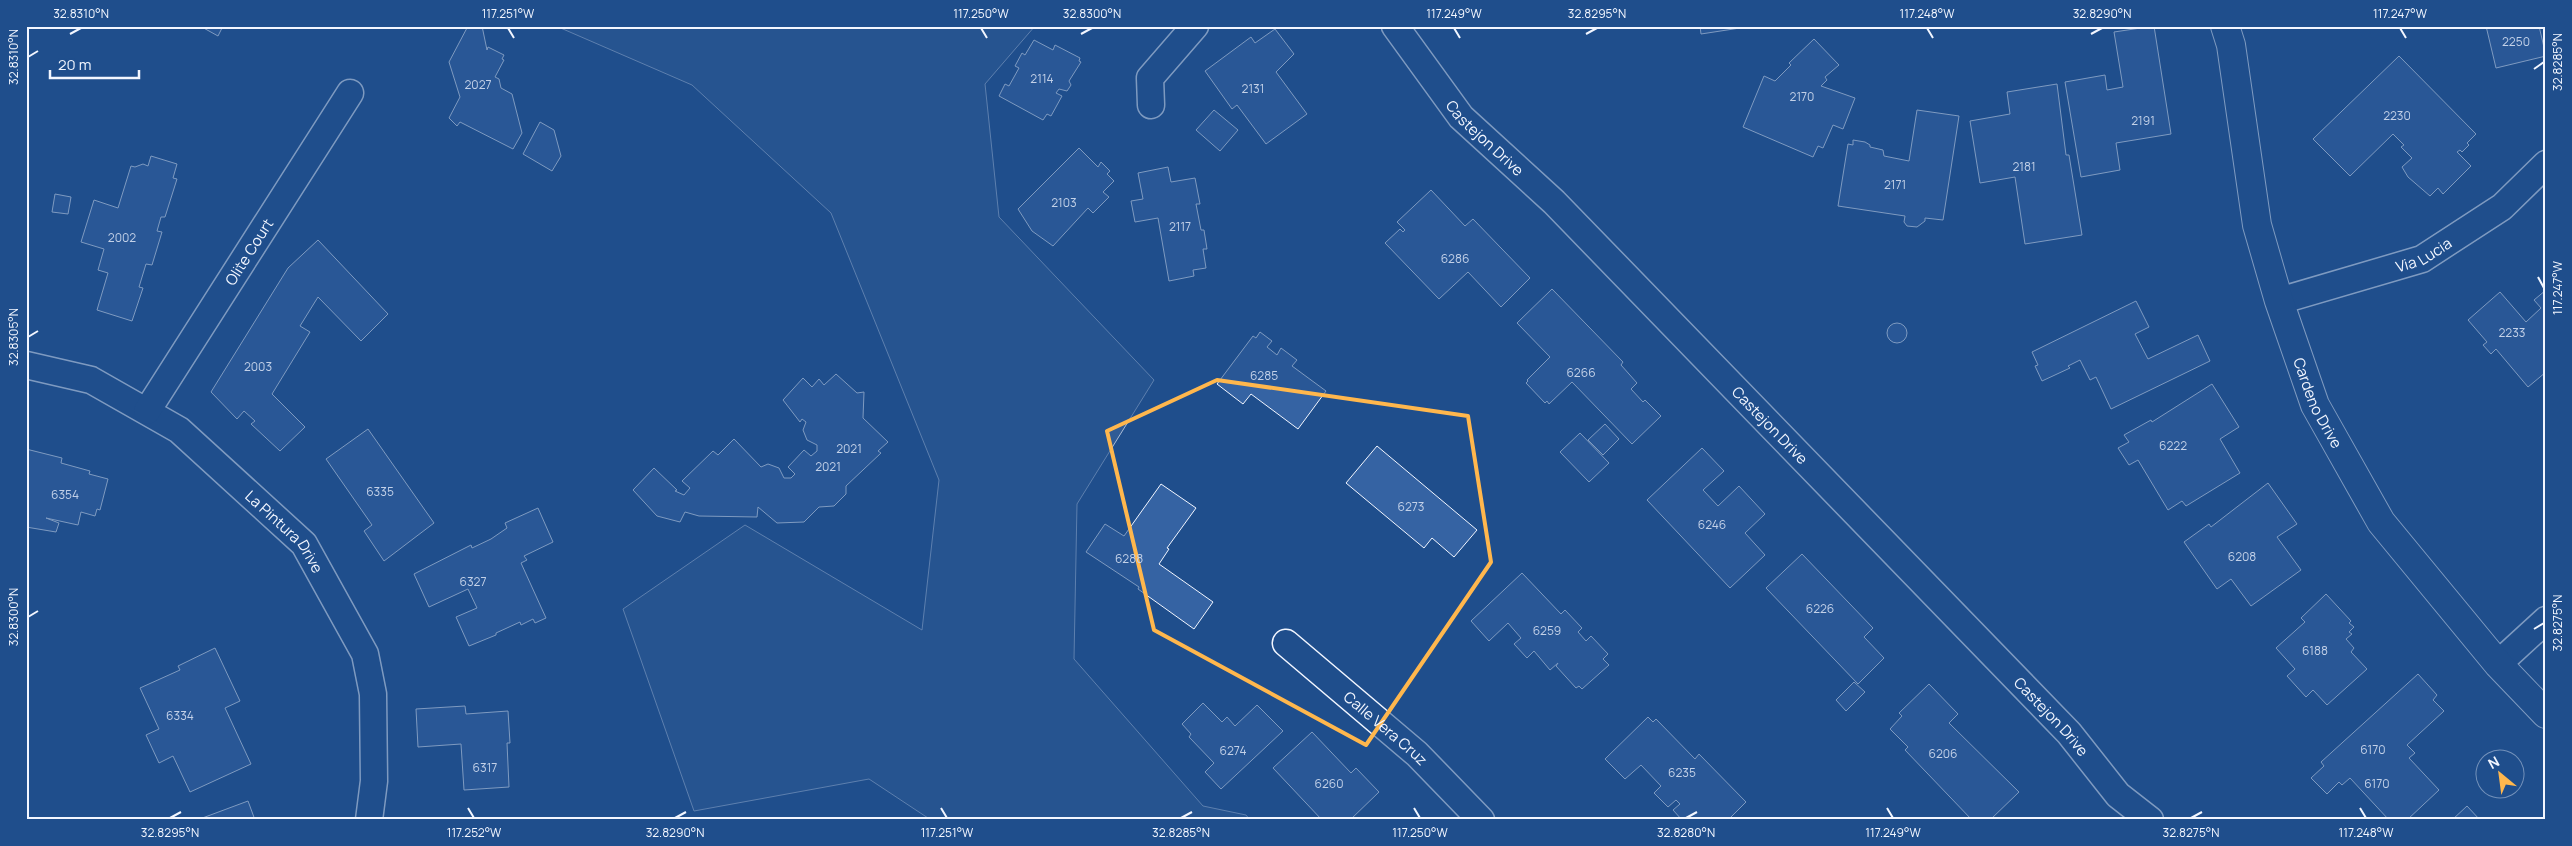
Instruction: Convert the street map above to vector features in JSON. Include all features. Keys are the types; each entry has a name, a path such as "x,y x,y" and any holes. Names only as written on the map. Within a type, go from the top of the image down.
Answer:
{"street":[{"path":"1151,105 1150,78 1195,26"},
{"name":"Castejon Drive","path":"1395,26 1460,117 1554,202 2069,733 2118,795 2150,820"},
{"name":"Cardeno Drive","path":"2226,26 2231,45 2257,225 2279,302 2315,405 2381,522 2498,664 2546,714"},
{"name":"Olite Court","path":"147,411 350,93"},
{"name":"Via Lucia","path":"2279,302 2422,259 2502,207 2546,164"},
{"name":"La Pintura Drive","path":"26,365 91,380 179,430 304,544 365,654 373,694 374,781 369,820"},
{"path":"2498,664 2546,620"},
{"name":"Calle Vera Cruz","path":"1286,643 1417,754 1480,820"}],"highlighted area":[{"path":"1217,380 1468,416 1491,562 1366,745 1154,630 1107,431"}],"shaded area":[{"path":"556,26 1035,26 985,84 999,217 1154,380 1077,504 1074,659 1203,806 1246,815 1250,820 931,820 869,779 694,811 623,609 745,525 922,630 939,480 831,213 692,85"}],"building":[{"path":"200,26 223,26 218,36"},
{"path":"468,26 482,26 487,50 488,47 504,55 502,59 504,60 495,77 499,79 501,88 512,94 522,133 513,149 460,122 457,126 449,118 460,97 449,62"},
{"path":"1700,26 1753,26 1701,34"},
{"path":"2154,26 2171,134 2116,143 2120,170 2081,177 2065,82 2105,75 2107,90 2123,87 2114,32"},
{"path":"2486,26 2539,26 2546,56 2496,68"},
{"path":"1275,29 1294,54 1276,72 1307,114 1266,144 1237,105 1232,109 1205,71 1251,37 1255,43"},
{"path":"1814,39 1839,65 1825,77 1827,80 1821,86 1855,98 1843,129 1833,125 1823,148 1818,146 1813,157 1743,127 1764,76 1775,81 1791,65 1789,63"},
{"path":"1034,40 1053,50 1055,45 1080,58 1079,61 1081,62 1069,81 1071,85 1067,91 1059,89 1056,93 1062,96 1051,116 1047,114 1043,120 999,96 1005,84 1009,86 1019,68 1015,66 1022,53 1025,55"},
{"path":"2399,56 2476,134 2467,143 2469,145 2462,152 2460,150 2457,152 2471,166 2443,194 2438,188 2430,196 2408,177 2402,167 2412,158 2401,147 2404,145 2393,134 2350,176 2313,139"},
{"path":"2057,84 2066,155 2069,155 2082,235 2025,244 2015,177 1980,183 1970,121 2010,114 2007,92"},
{"path":"1214,110 1238,130 1220,151 1196,130"},
{"path":"1917,110 1959,116 1943,220 1925,218 1925,221 1917,227 1907,226 1904,222 1905,216 1838,206 1848,144 1853,145 1853,140 1865,142 1870,147 1883,150 1884,156 1909,161"},
{"path":"540,122 554,130 561,156 552,171 523,154"},
{"path":"1079,148 1098,167 1101,162 1110,171 1107,174 1114,181 1103,192 1109,197 1093,213 1088,208 1053,246 1032,231 1018,209"},
{"path":"151,156 177,164 173,178 177,179 165,217 161,217 157,231 162,232 152,265 146,264 139,287 143,288 132,321 97,310 108,273 98,270 104,249 81,242 94,200 118,208 131,166 135,167 143,164 148,166"},
{"path":"1168,167 1171,182 1195,178 1200,204 1196,204 1201,230 1204,230 1207,249 1203,249 1206,268 1193,270 1194,276 1169,281 1158,218 1135,222 1131,201 1143,199 1138,173"},
{"path":"1431,190 1465,226 1473,219 1530,278 1501,307 1468,272 1439,299 1385,243 1400,229 1403,232 1405,230 1397,222"},
{"path":"55,194 71,197 68,214 52,212"},
{"path":"318,240 388,314 361,341 318,297 300,326 310,332 272,394 305,427 280,451 251,424 255,421 244,411 237,419 211,392 288,268"},
{"path":"1552,289 1623,362 1621,365 1637,383 1631,389 1643,402 1645,400 1661,416 1632,444 1572,382 1549,404 1547,401 1545,403 1526,383 1550,357 1517,323"},
{"path":"2546,290 2546,372 2528,387 2496,349 2491,354 2483,345 2487,342 2468,320 2500,292 2526,322 2541,308 2534,300"},
{"path":"2136,301 2149,327 2135,334 2148,359 2198,335 2210,361 2111,409 2096,377 2090,380 2080,360 2068,366 2070,368 2042,381 2035,366 2038,365 2032,352"},
{"path":"1893,323 1901,323 1907,329 1907,337 1901,343 1893,343 1887,337 1887,329"},
{"path":"1260,332 1272,341 1267,347 1277,355 1281,348 1297,360 1292,366 1326,391 1298,429 1251,394 1243,404 1217,384 1253,336 1256,338"},
{"path":"836,374 857,393 864,392 863,418 888,442 878,451 881,453 846,486 846,494 834,506 819,507 804,522 777,523 758,507 757,517 699,516 685,512 680,522 657,516 633,490 654,468 677,490 675,491 684,495 690,488 682,481 713,451 718,455 734,439 761,467 768,464 779,468 784,478 791,478 795,474 788,467 804,450 811,456 817,451 817,445 807,440 803,430 806,422 802,419 800,422 783,400 803,378 812,387 819,379 824,385"},
{"path":"2212,384 2239,427 2220,439 2240,473 2186,506 2182,501 2168,510 2138,460 2129,465 2118,448 2129,442 2124,435 2151,420 2152,422"},
{"path":"1605,424 1619,439 1603,455 1588,440"},
{"path":"368,429 434,523 384,561 364,531 372,525 326,459"},
{"path":"1580,433 1609,463 1589,482 1560,452"},
{"path":"1377,446 1477,530 1454,557 1432,538 1424,548 1346,483"},
{"path":"1702,448 1724,471 1703,490 1718,506 1739,486 1765,514 1745,533 1765,555 1730,588 1647,500"},
{"path":"26,449 62,458 61,463 90,471 89,474 108,479 100,510 97,509 95,516 81,512 78,525 46,518 59,523 56,532 26,527"},
{"path":"2268,483 2297,524 2277,537 2301,570 2251,606 2231,579 2217,589 2184,542 2209,524 2211,527"},
{"path":"1161,484 1196,508 1167,548 1169,549 1159,564 1213,602 1194,629 1138,589 1139,587 1086,552 1105,524 1124,536"},
{"path":"538,508 553,542 524,556 527,560 521,563 546,618 535,623 533,619 521,625 520,622 496,633 496,635 469,646 456,617 477,608 468,589 429,607 414,574 471,545 472,548 491,539 507,528 505,523"},
{"path":"1802,554 1873,628 1864,637 1884,658 1858,684 1766,588"},
{"path":"1522,573 1561,614 1565,610 1582,628 1578,632 1586,641 1591,636 1608,654 1603,659 1609,665 1582,689 1579,686 1576,688 1556,666 1558,663 1550,670 1534,651 1527,658 1514,644 1521,638 1508,623 1489,641 1471,621"},
{"path":"2326,594 2351,621 2349,623 2354,627 2349,632 2352,634 2346,639 2354,648 2351,652 2367,669 2327,705 2313,690 2306,697 2287,676 2295,669 2276,648 2305,622 2301,618"},
{"path":"215,648 240,701 225,708 251,764 190,792 173,756 159,763 146,735 159,729 140,688 180,670 178,666"},
{"path":"2418,674 2437,695 2433,700 2444,711 2407,745 2415,753 2409,758 2439,790 2407,820 2389,820 2350,778 2342,785 2339,782 2327,794 2311,778 2324,766 2321,762"},
{"path":"1854,682 1865,692 1846,711 1836,700"},
{"path":"1929,684 1958,714 1949,723 2019,792 1990,820 1972,820 1905,750 1908,747 1890,729 1902,716 1899,713"},
{"path":"1203,703 1222,722 1227,717 1235,726 1257,705 1283,731 1221,789 1205,772 1214,763 1189,737 1191,734 1182,724"},
{"path":"465,706 466,714 508,711 510,743 507,743 509,787 464,790 461,744 418,747 416,709"},
{"path":"1648,717 1653,722 1656,719 1695,759 1699,754 1746,802 1728,820 1682,820 1673,810 1680,804 1676,800 1668,807 1654,793 1661,786 1641,765 1625,779 1605,759"},
{"path":"1312,732 1351,773 1356,768 1379,792 1350,820 1322,820 1273,768"},
{"path":"248,801 255,820 197,820"},
{"path":"2467,806 2480,820 2452,820"}]}
